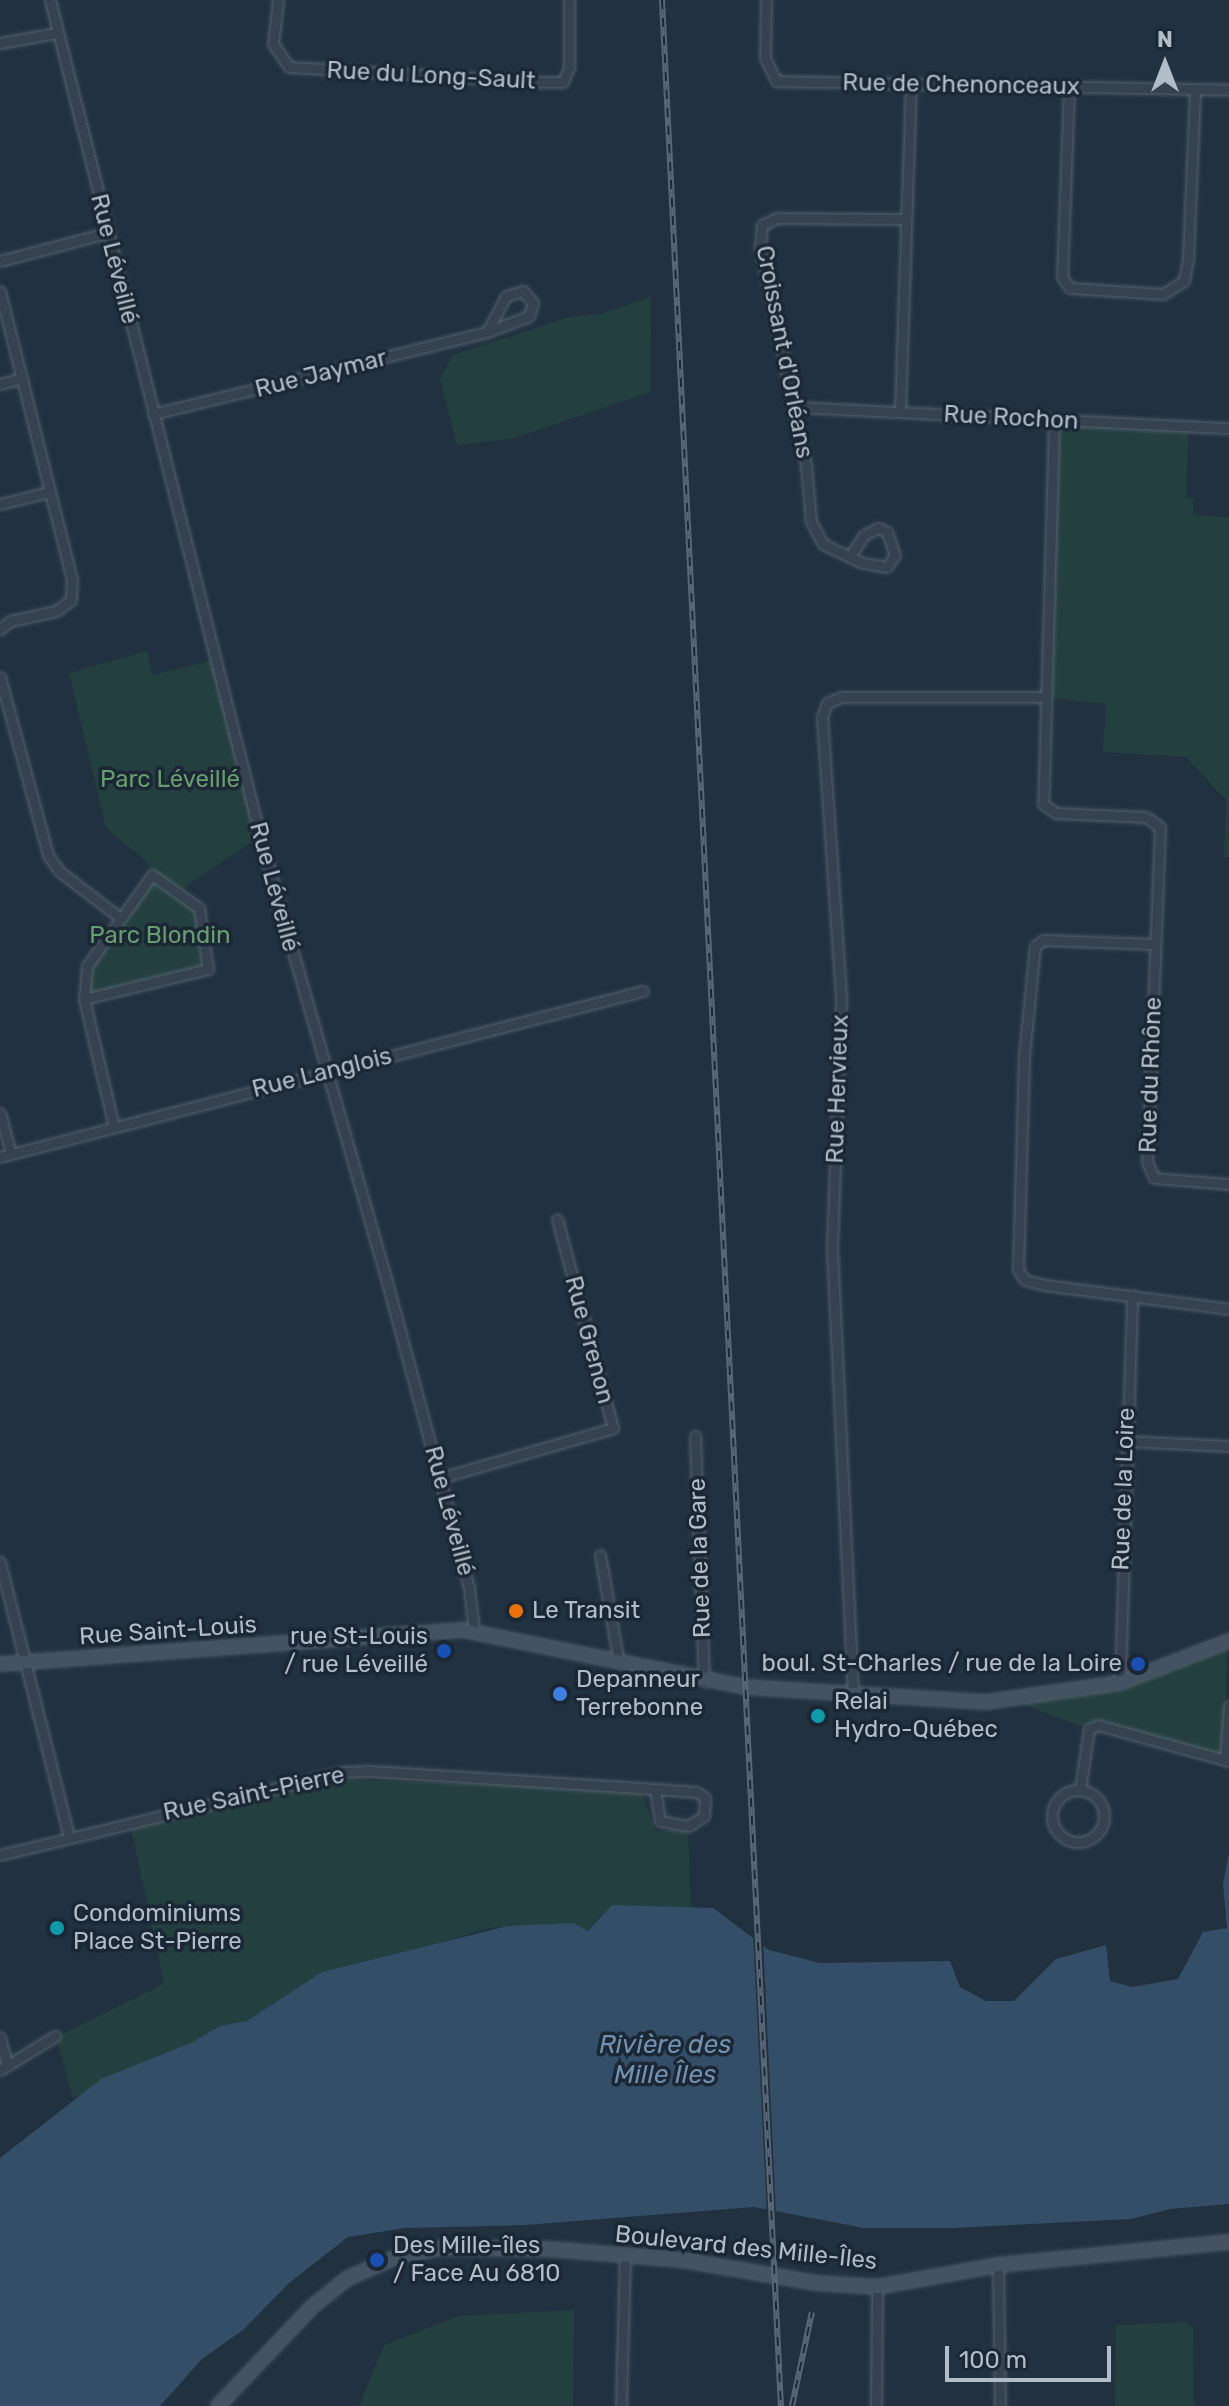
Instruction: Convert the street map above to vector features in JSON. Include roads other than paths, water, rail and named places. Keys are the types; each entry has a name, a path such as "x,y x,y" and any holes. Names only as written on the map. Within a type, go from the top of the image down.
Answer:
{"main road":[{"name":"Rue Saint-Louis","path":"0,1664 474,1631 710,1682 996,1702 1120,1683 1228,1643"},
{"name":"Boulevard des Mille-Îles","path":"218,2406 313,2306 348,2278 399,2256 441,2248 533,2249 725,2265 816,2283 877,2287 998,2265 1229,2242"}],"street":[{"name":"Rue Léveillé","path":"50,0 153,414 324,1072 469,1588 474,1631"},
{"name":"Rue du Long-Sault","path":"278,0 273,44 289,67 544,82 563,82 569,68 569,0"},
{"name":"Rue de Chenonceaux","path":"766,0 765,58 776,81 1229,90"},
{"path":"0,43 57,33"},
{"path":"900,411 911,84"},
{"path":"1069,87 1062,277 1070,288 1163,294 1184,281 1188,258 1195,89"},
{"name":"Croissant d'Orléans","path":"850,556 864,535 878,528 892,541 895,555 887,567 850,556 823,544 811,521 794,407 760,247 762,225 777,218 906,219"},
{"path":"0,261 107,233"},
{"path":"0,291 72,579 71,600 56,611 10,621 0,629"},
{"name":"Rue Jaymar","path":"153,414 487,332 529,316 533,303 523,291 506,296 487,332"},
{"path":"0,384 22,378"},
{"name":"Rue Rochon","path":"794,407 1229,428"},
{"path":"1054,421 1043,804 1056,813 1146,817 1160,827 1155,944 1043,940 1035,946 1024,1057 1018,1270 1025,1280 1045,1285 1229,1309"},
{"path":"0,504 49,492"},
{"path":"0,677 4,713 48,855 59,871 119,917"},
{"name":"Rue Hervieux","path":"853,1694 832,1247 841,996 822,717 827,703 841,697 1044,697"},
{"path":"84,999 208,969 199,908 162,877 152,875 144,881 87,966 84,999 114,1127"},
{"name":"Rue du Rhône","path":"1155,944 1147,1162 1154,1178 1229,1184"},
{"name":"Rue Langlois","path":"0,1157 643,991"},
{"path":"0,1113 11,1154"},
{"name":"Rue Grenon","path":"440,1478 613,1428 557,1219"},
{"name":"Rue de la Loire","path":"1120,1683 1132,1295"},
{"name":"Rue de la Gare","path":"695,1436 710,1682"},
{"path":"1126,1441 1229,1446"},
{"path":"600,1555 619,1663"},
{"path":"0,1562 69,1837"},
{"path":"1080,1790 1089,1729 1098,1725 1227,1760 1229,1706"},
{"name":"Rue Saint-Pierre","path":"0,1855 343,1772 655,1789 697,1792 705,1798 704,1816 688,1826 660,1821 655,1789"},
{"path":"1080,1790 1101,1803 1104,1819 1091,1839 1075,1842 1059,1834 1052,1818 1057,1801 1080,1790"},
{"path":"0,2037 4,2067 55,2036"},
{"path":"621,2406 625,2258"},
{"path":"998,2265 1000,2406"},
{"path":"876,2406 877,2287"}],"water":[{"name":"Rivière des Mille Îles","path":"1229,1852 1229,2204 1170,2209 1131,2219 952,2228 864,2228 754,2207 525,2225 405,2228 348,2237 289,2283 243,2330 202,2359 160,2406 0,2406 0,2158 101,2079 191,2043 220,2026 247,2021 322,1972 508,1926 573,1923 588,1931 612,1905 713,1908 769,1950 820,1963 950,1961 960,1987 986,2001 1014,2001 1056,1959 1106,1945 1110,1981 1132,1987 1178,1979 1203,1932 1227,1928 1223,1884"}],"railway":[{"path":"662,0 781,2406"},
{"path":"792,2406 812,2312"}],"place":[{"name":"Le Transit","path":"516,1611"},
{"name":"rue St-Louis / rue Léveillé","path":"444,1651"},
{"name":"boul. St-Charles / rue de la Loire","path":"1138,1664"},
{"name":"Depanneur Terrebonne","path":"560,1694"},
{"name":"Relai Hydro-Québec","path":"818,1716"},
{"name":"Condominiums Place St-Pierre","path":"57,1928"},
{"name":"Des Mille-îles / Face Au 6810","path":"377,2260"}],"park label":[{"name":"Parc Léveillé","path":"170,780"},
{"name":"Parc Blondin","path":"160,936"}]}
